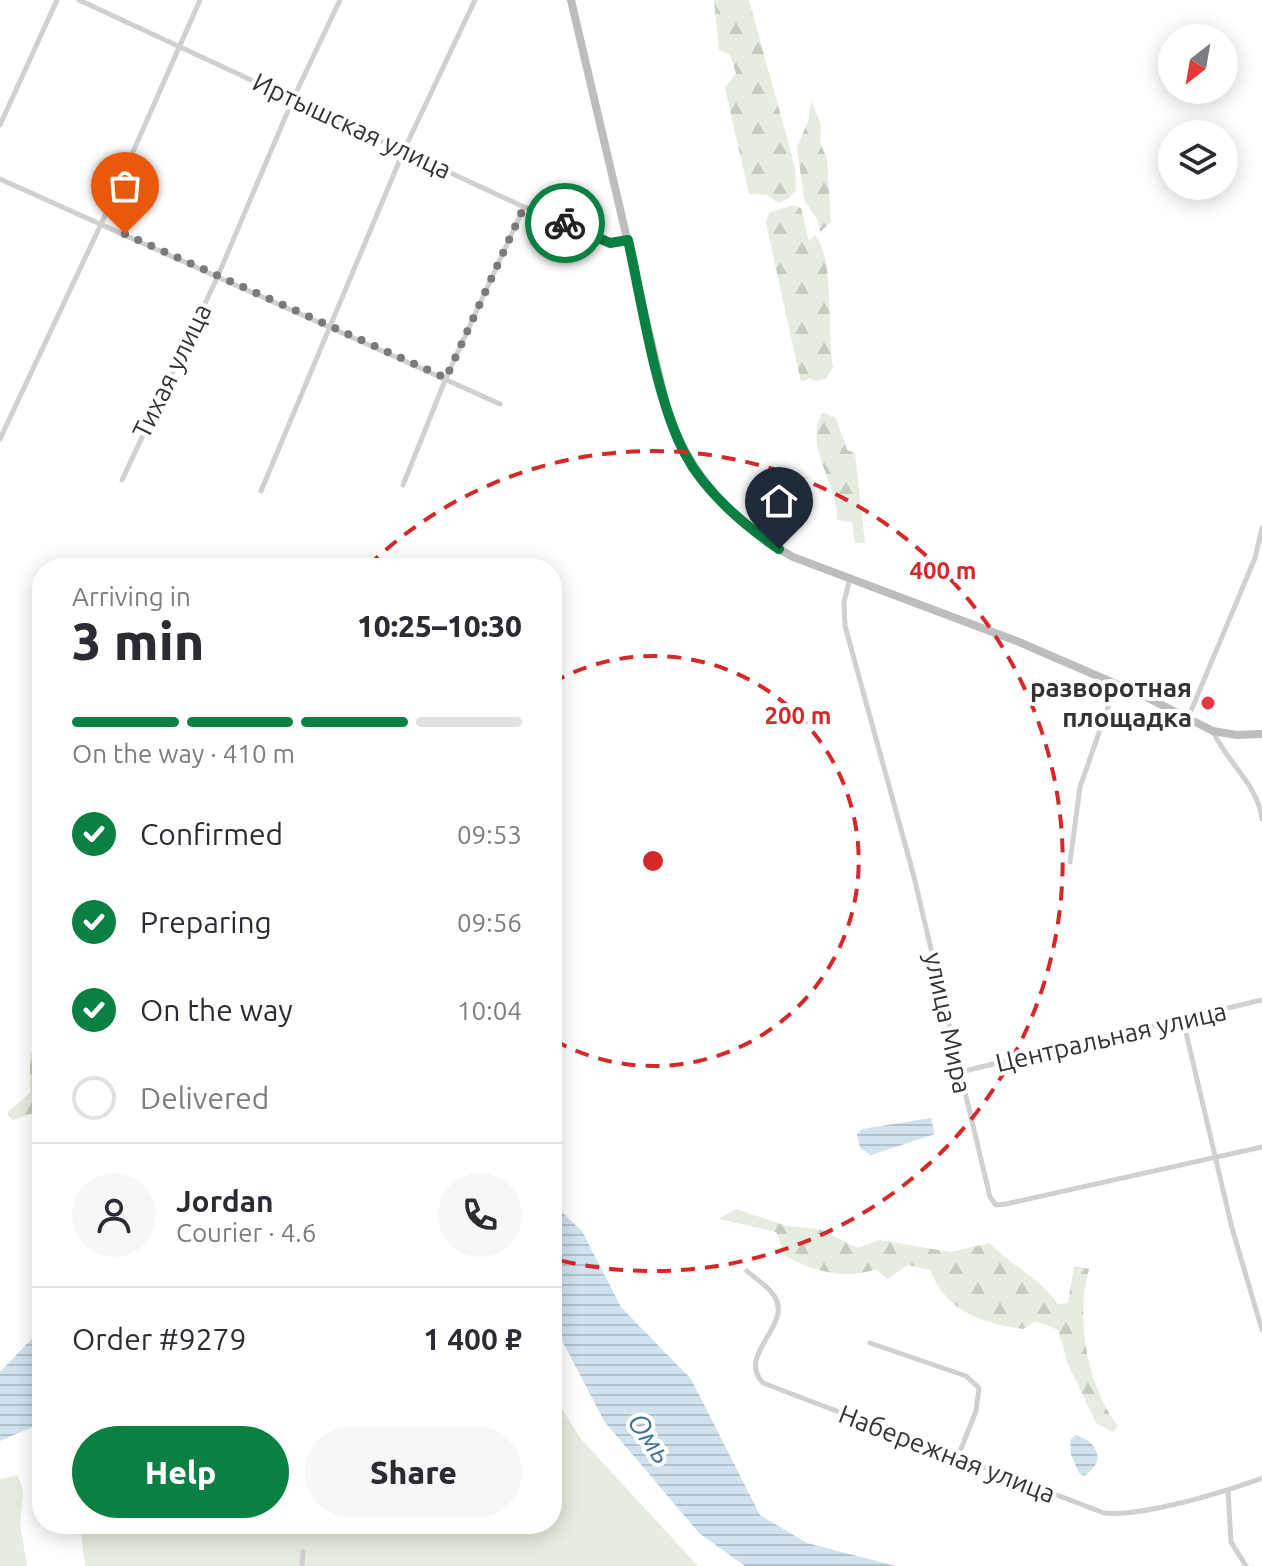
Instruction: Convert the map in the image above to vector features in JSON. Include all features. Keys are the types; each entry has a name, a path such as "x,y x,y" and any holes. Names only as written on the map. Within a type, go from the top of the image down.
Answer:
{"street":[{"path":"0,125 57,0"},
{"name":"Иртышская улица","path":"79,0 524,207 610,243 628,240"},
{"path":"0,439 102,222 200,0"},
{"name":"Тихая улица","path":"122,480 217,278 293,99 340,0"},
{"path":"261,491 404,150 475,0"},
{"path":"571,0 667,409 677,439 695,471 753,529 779,549 1116,684 1213,731 1237,735 1262,734"},
{"path":"0,179 102,222 217,278 330,325 500,404"},
{"path":"403,485 446,378 524,207"},
{"path":"1188,718 1258,557 1262,528"},
{"name":"улица Мира","path":"852,578 844,602 845,626 913,873 985,1185 996,1205 1262,1147"},
{"path":"1070,862 1080,787 1116,684"},
{"path":"1213,731 1226,756 1249,784 1262,819"},
{"name":"Центральная улица","path":"960,1072 1262,1000"},
{"path":"1183,1020 1215,1159 1262,1330"},
{"name":"Набережная улица","path":"747,1271 773,1294 778,1304 779,1314 754,1368 763,1383 1104,1513 1122,1514 1228,1490 1262,1478"},
{"path":"870,1343 966,1376 979,1388 976,1411 957,1459"},
{"path":"1228,1490 1231,1542 1246,1566"},
{"path":"302,1566 303,1552"}],"green space":[{"path":"714,0 749,0 795,167 796,190 788,199 778,203 767,195 749,194 725,88 736,73 730,55 719,50"},
{"path":"811,100 821,125 820,142 827,159 831,222 820,232 818,221 804,199 797,147 809,119"},
{"path":"793,205 801,208 809,241 815,235 826,262 833,367 826,379 815,381 810,378 801,382 766,223 769,213"},
{"path":"823,412 836,418 847,450 855,453 865,543 855,543 852,522 837,520 833,493 817,438"},
{"path":"30,1052 32,1114 12,1120 7,1113 30,1093"},
{"path":"736,1209 787,1226 819,1229 858,1248 880,1240 950,1252 990,1243 1042,1286 1058,1304 1068,1303 1074,1266 1089,1269 1083,1309 1087,1351 1098,1391 1118,1426 1113,1432 1096,1423 1068,1364 1058,1330 1036,1321 1023,1329 979,1319 945,1296 930,1270 908,1265 887,1279 876,1269 841,1274 808,1266 786,1257 776,1232 719,1219"},
{"path":"562,1409 581,1439 698,1566 85,1566 81,1534 562,1534"},
{"path":"18,1475 23,1492 20,1524 27,1566 0,1566 0,1479"}],"water":[{"path":"931,1118 935,1134 871,1155 860,1148 857,1134 862,1129"},
{"name":"Омь","path":"562,1212 582,1231 621,1307 691,1379 760,1515 807,1543 896,1566 745,1566 699,1533 604,1421 562,1340"},
{"path":"32,1338 32,1427 0,1441 0,1372"},
{"path":"1076,1435 1090,1442 1097,1453 1096,1465 1084,1476 1079,1473 1071,1455 1070,1440"}],"way so far":[{"path":"125,234 217,278 446,378 524,207 565,223"}],"place":[{"name":"разворотная площадка","path":"1208,703"}],"route":[{"path":"565,223 610,243 628,240 667,409 685,456 710,489 779,549"}]}
